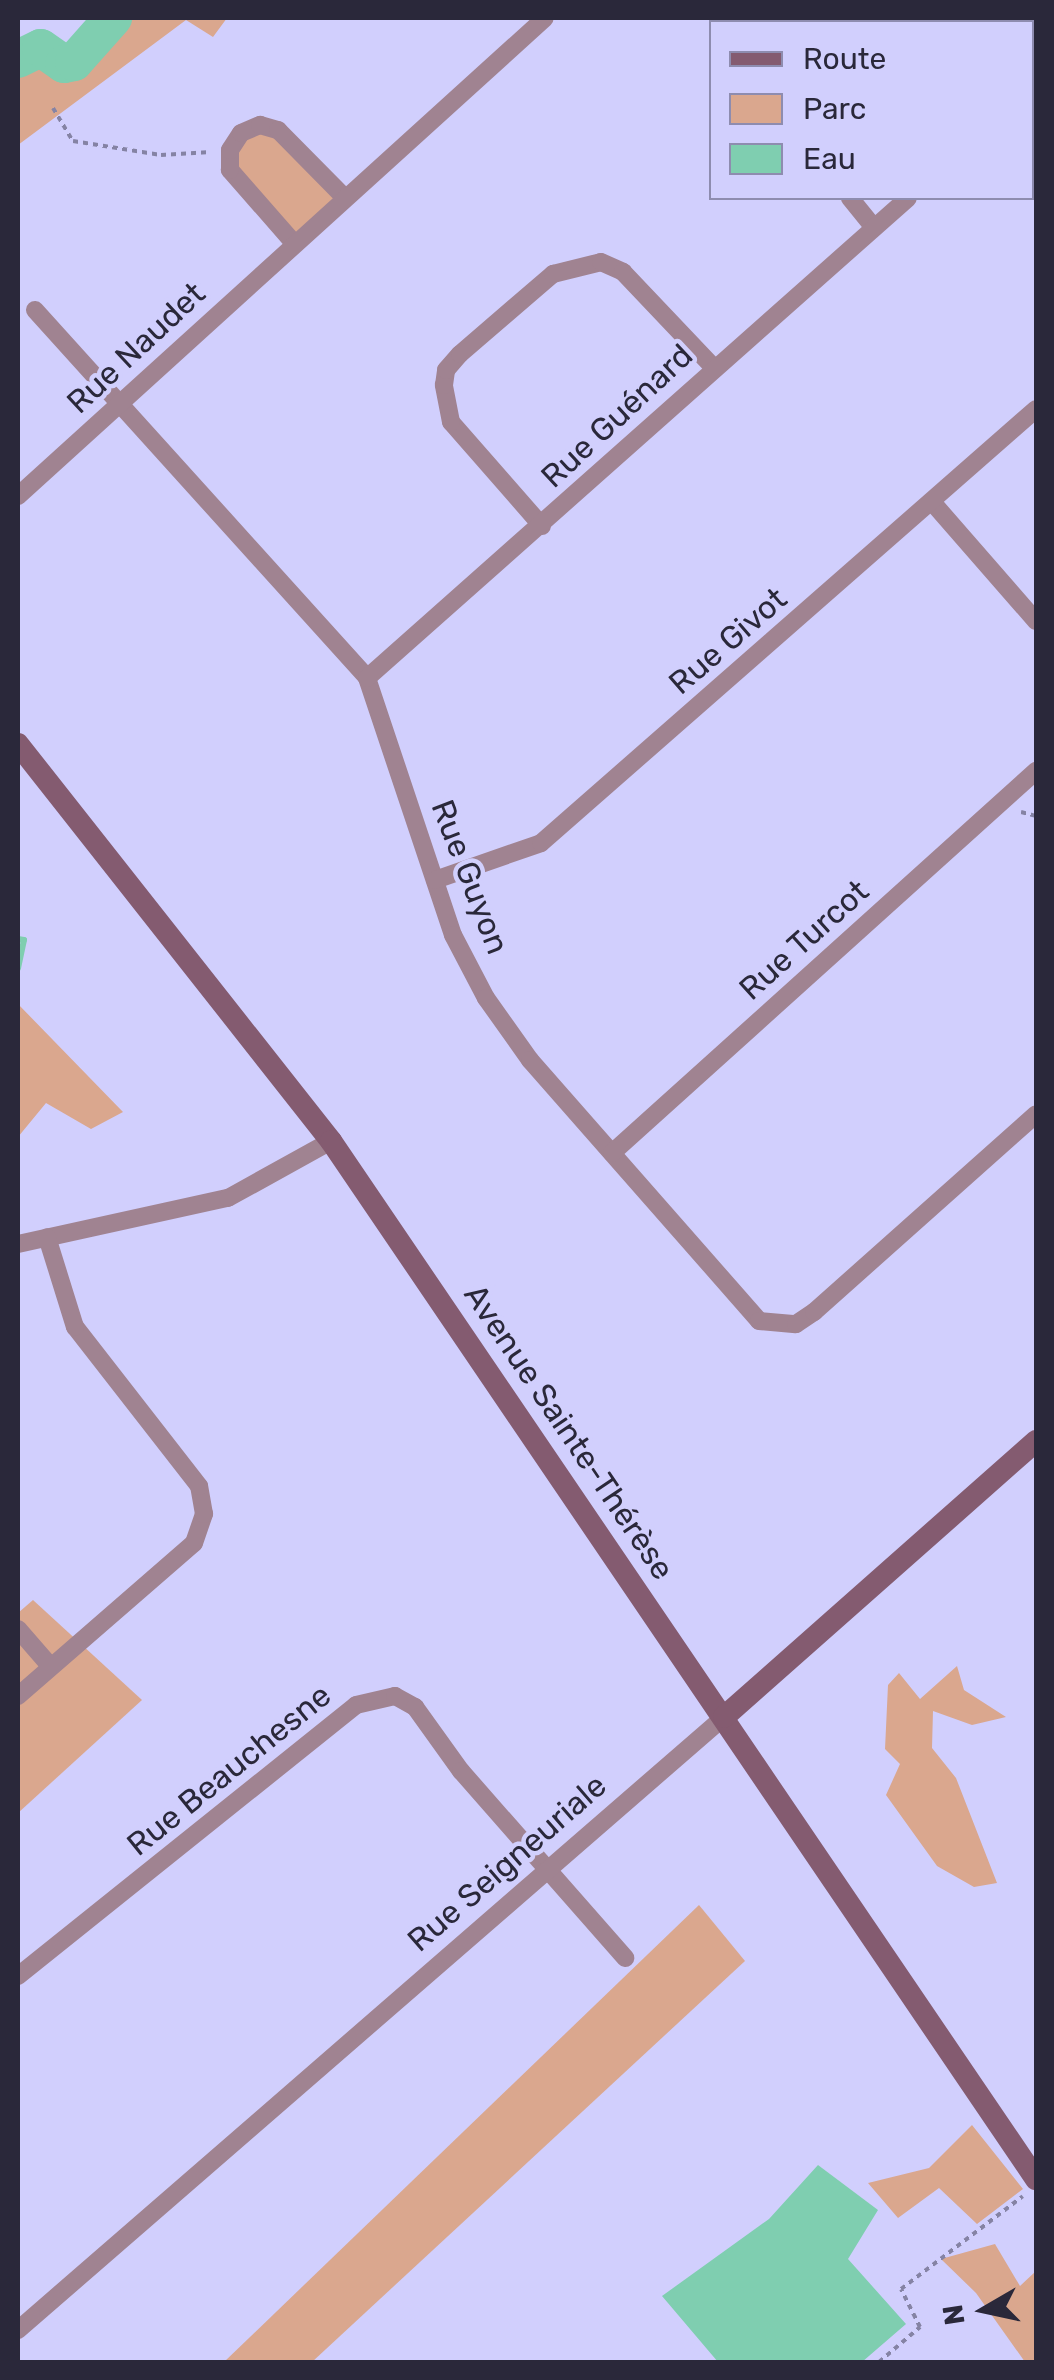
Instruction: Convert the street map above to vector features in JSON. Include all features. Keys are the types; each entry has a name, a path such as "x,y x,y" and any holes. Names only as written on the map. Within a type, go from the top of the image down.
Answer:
{"street":[{"name":"Rue Naudet","path":"18,496 545,18"},
{"path":"294,242 243,190 230,170 230,150 241,133 260,126 278,130 344,197"},
{"path":"852,200 874,226"},
{"name":"Rue Guénard","path":"367,678 906,200"},
{"path":"542,526 451,422 444,385 446,370 460,354 553,274 602,262 623,272 714,367"},
{"name":"Rue Guyon","path":"35,310 367,678 453,935 486,998 530,1060 760,1321 796,1324 1036,1114"},
{"name":"Rue Givot","path":"435,880 542,843 1036,409"},
{"path":"933,502 1036,622"},
{"name":"Avenue Sainte-Thérèse","path":"18,744 330,1141 1036,2182"},
{"name":"Rue Turcot","path":"612,1153 1036,771"},
{"path":"18,1244 228,1198 330,1141"},
{"path":"18,1696 194,1542 204,1514 199,1486 75,1328 47,1238"},
{"name":"Rue Seigneuriale","path":"18,2330 1036,1441"},
{"path":"18,1628 51,1666"},
{"name":"Rue Beauchesne","path":"18,1976 356,1705 376,1697 395,1696 416,1707 548,1870"},
{"path":"548,1870 625,1958"}],"path":[{"path":"54,108 73,141 161,155 230,150"},
{"path":"879,2362 920,2327 901,2290 1036,2182"}],"green space":[{"path":"101,18 227,18 213,37 186,20 18,145 18,50 81,45"},
{"path":"260,125 344,197 293,242 243,190 230,150"},
{"path":"18,1004 123,1112 91,1129 46,1103 18,1137"},
{"path":"33,1600 142,1700 18,1813 18,1613"},
{"path":"957,1666 964,1690 1006,1717 972,1725 933,1711 932,1748 956,1778 997,1883 974,1887 937,1866 886,1795 900,1764 885,1749 888,1685 899,1673 920,1699"},
{"path":"699,1905 745,1961 312,2362 224,2362"},
{"path":"972,2125 1023,2189 977,2224 939,2188 898,2218 868,2183 929,2168"},
{"path":"995,2244 1020,2286 1036,2271 1036,2362 1025,2362 976,2293 941,2259"}],"water":[{"path":"818,2165 878,2210 848,2259 906,2324 862,2362 718,2362 662,2296 769,2219"}],"waterway":[{"path":"18,59 41,48 64,64 74,62 113,18"},
{"path":"18,939 24,940 18,968"}]}
